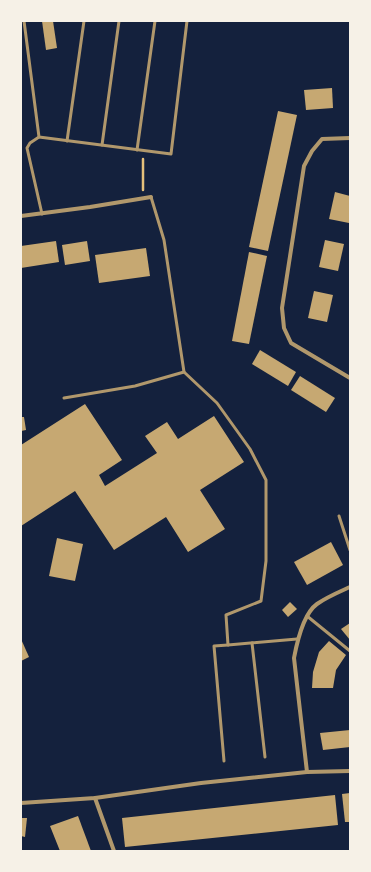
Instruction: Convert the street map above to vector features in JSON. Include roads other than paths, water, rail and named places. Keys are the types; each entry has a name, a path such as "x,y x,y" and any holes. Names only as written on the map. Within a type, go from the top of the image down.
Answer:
{"street":[{"path":"350,138 322,140 312,151 304,166 282,308 284,328 291,343 350,378"},
{"path":"21,216 151,197"},
{"path":"307,772 294,658 298,639 307,616 316,605 350,587"},
{"path":"21,803 94,798 201,783 307,772 350,770"},
{"path":"94,798 114,851"}],"lane":[{"path":"24,21 39,137"},
{"path":"67,141 84,21"},
{"path":"102,145 119,21"},
{"path":"137,150 155,21"},
{"path":"42,214 28,148 30,143 39,137 171,154 188,21"},
{"path":"151,197 164,240 184,372 217,403 250,449 266,480 266,561 261,600 226,615 228,645"},
{"path":"64,398 135,386 184,372"},
{"path":"339,516 350,550"},
{"path":"307,616 350,651"},
{"path":"224,761 214,646 298,639"},
{"path":"252,643 265,757"}]}
